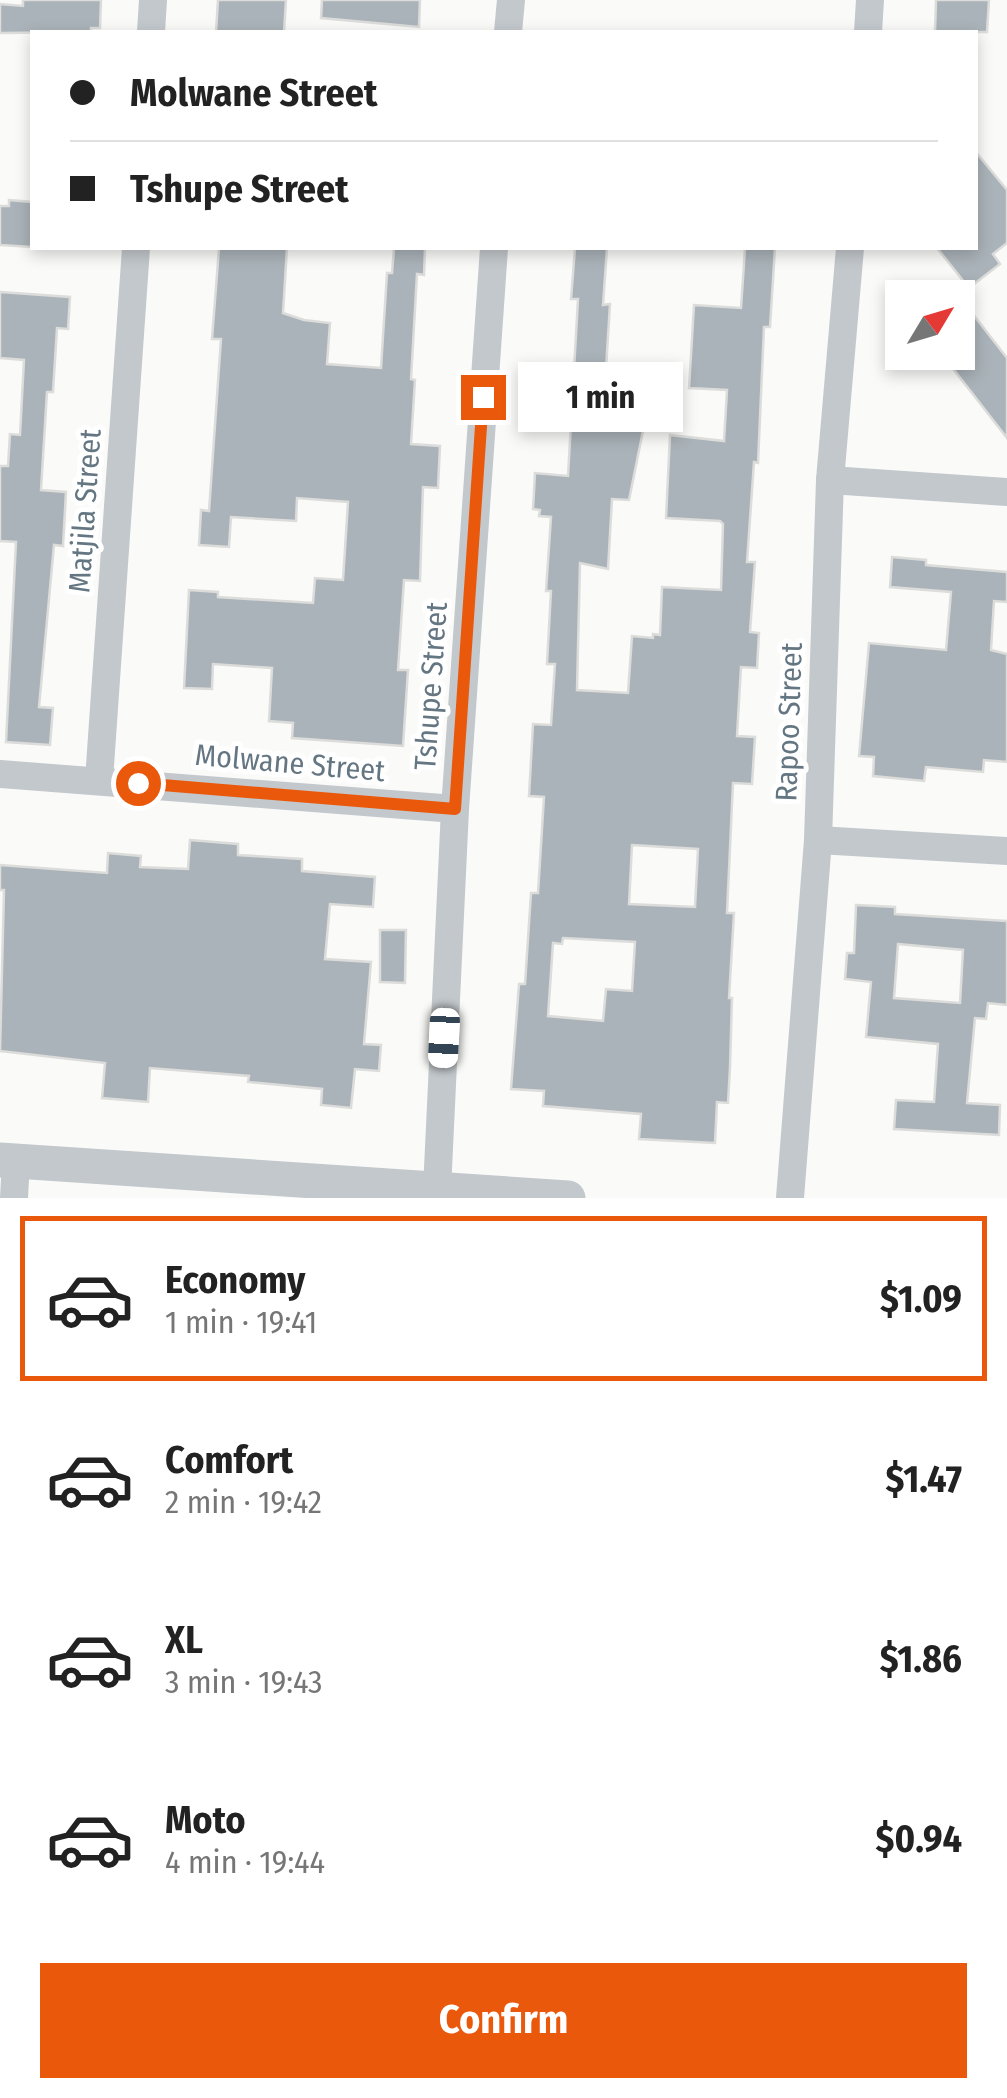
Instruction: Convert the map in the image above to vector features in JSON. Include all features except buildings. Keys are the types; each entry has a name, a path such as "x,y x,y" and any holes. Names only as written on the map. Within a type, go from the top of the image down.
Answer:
{"street":[{"path":"151,30 153,0"},
{"path":"511,0 518,30"},
{"path":"868,30 870,0"},
{"name":"Matjila Street","path":"99,780 136,250"},
{"name":"Tshupe Street","path":"437,1190 455,809 494,250"},
{"name":"Rapoo Street","path":"790,1198 818,840 830,480 850,250"},
{"path":"830,480 1007,492"},
{"name":"Molwane Street","path":"0,774 455,809"},
{"path":"818,840 1007,851"},
{"path":"14,1198 8,1160 568,1198"}],"route":[{"path":"138,783 455,809 483,397"}]}
